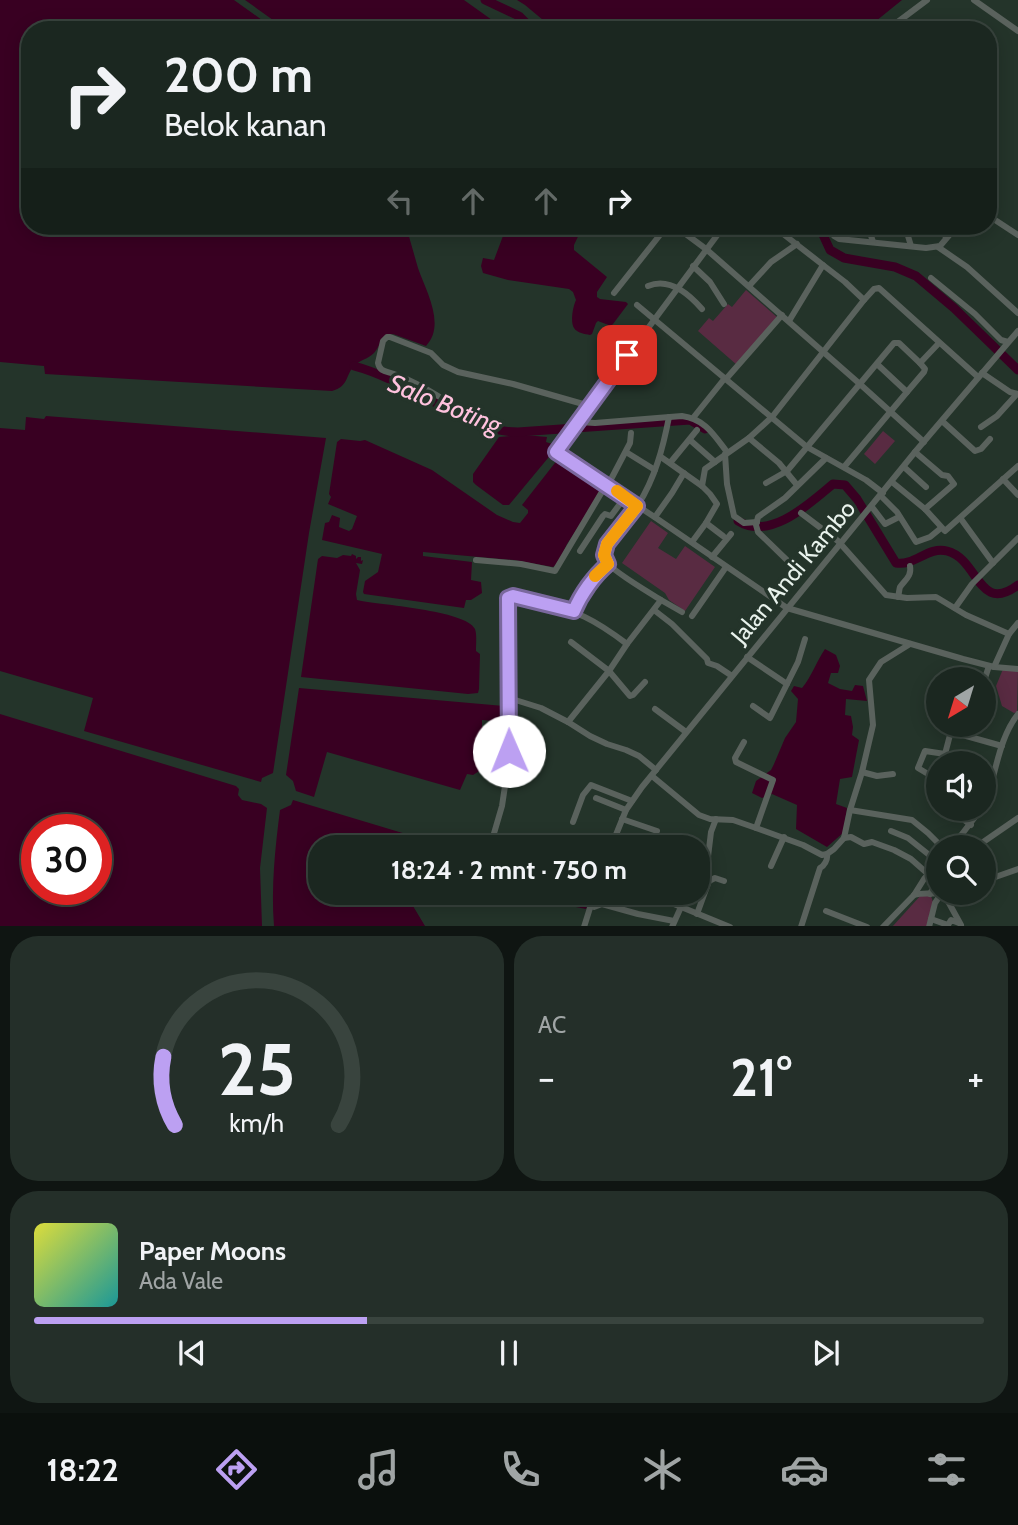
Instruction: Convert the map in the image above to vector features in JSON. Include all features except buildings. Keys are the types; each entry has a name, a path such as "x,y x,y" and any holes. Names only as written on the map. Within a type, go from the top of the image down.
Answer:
{"street":[{"path":"899,21 927,0"},
{"path":"974,0 1018,31"},
{"path":"997,221 1018,235"},
{"path":"614,293 660,235"},
{"path":"688,235 924,442"},
{"path":"717,235 556,452 788,608 991,666 1018,669"},
{"path":"785,235 864,300"},
{"path":"834,235 839,239 939,247 967,267 1018,313"},
{"path":"871,235 873,242"},
{"path":"908,235 911,246"},
{"path":"939,247 949,235"},
{"path":"748,286 771,262 797,244"},
{"path":"789,321 822,265"},
{"path":"693,266 710,282 724,304"},
{"path":"931,278 1006,343"},
{"path":"648,286 658,283 678,288 702,309"},
{"path":"702,486 704,470 749,438 772,417 822,351 875,288 879,288 939,343 980,375 1017,394 998,415 981,427"},
{"path":"637,305 807,447 866,480 882,494 916,542 930,537 941,528"},
{"path":"693,418 782,315"},
{"name":"Jalan Andi Kambo","path":"616,835 632,801 686,732 915,452 1018,331"},
{"path":"467,414 411,381 381,370 378,363 385,338 390,337 435,355 446,367 458,372 590,406"},
{"path":"766,483 787,471 896,342 920,363 925,369 924,372 844,467"},
{"path":"920,363 939,343"},
{"path":"877,364 907,392"},
{"path":"578,423 668,421 682,416 693,418 709,429 722,457 733,514 744,523 757,526 793,566"},
{"path":"668,421 661,457 637,506 607,544 604,555 608,564 682,612"},
{"path":"942,421 975,451 981,449 990,439"},
{"path":"670,463 697,430"},
{"path":"476,560 521,564 555,571 626,452 631,433"},
{"path":"749,438 772,455 797,485"},
{"path":"690,440 722,457"},
{"path":"626,452 654,470"},
{"path":"915,452 954,484 925,509"},
{"path":"661,457 702,486 717,504 692,542"},
{"path":"757,526 758,517 778,503 827,458"},
{"path":"892,482 947,531 1018,466"},
{"path":"904,467 926,487"},
{"path":"655,517 684,473"},
{"path":"1003,479 1018,495"},
{"path":"580,551 603,516 611,516 625,497"},
{"path":"869,510 886,524 900,517"},
{"path":"801,513 841,545 883,594 898,597 936,597 1009,634"},
{"path":"813,524 821,517"},
{"path":"961,519 993,564"},
{"path":"706,523 727,535 712,557"},
{"path":"955,608 975,582 1018,538"},
{"path":"574,611 597,574 608,564"},
{"path":"898,597 901,586 911,572 910,566"},
{"path":"692,616 726,567"},
{"path":"494,835 502,806 508,766 509,596 574,611 596,622 627,644"},
{"path":"568,722 662,600"},
{"path":"654,610 672,624 708,663 732,676"},
{"path":"991,666 1018,623"},
{"path":"753,706 771,718 798,662 804,639"},
{"path":"571,642 608,671 630,696 645,682"},
{"path":"509,698 541,708 607,744 639,757 702,817 733,820 784,837 822,855 828,854 844,838 862,772 873,725 869,680 881,662 910,644"},
{"path":"747,657 787,684"},
{"path":"655,709 686,732"},
{"path":"996,765 1006,733 1018,714"},
{"path":"946,751 952,732 1002,746"},
{"path":"744,742 735,758 736,762 773,780 756,828"},
{"path":"926,751 918,768 926,773"},
{"path":"862,772 877,776 893,774"},
{"path":"573,822 583,794 591,785 632,801"},
{"path":"596,798 626,810"},
{"path":"850,810 912,820 930,835"},
{"path":"993,835 1018,818"},
{"path":"622,819 657,831"},
{"path":"710,840 716,819"},
{"path":"966,821 971,825"},
{"path":"963,835 974,821"},
{"path":"891,831 908,838 926,853"},
{"path":"771,866 784,837"},
{"path":"844,838 851,837 864,844 872,842 887,847 908,857 926,877 914,895 883,926"},
{"path":"801,926 820,868 823,867 828,854"},
{"path":"996,876 1018,869"},
{"path":"696,914 709,881 715,878 724,881"},
{"path":"914,895 926,891"},
{"path":"584,926 591,906 602,904 673,924 681,908"},
{"path":"674,905 716,924 730,926"},
{"path":"934,905 930,923 948,925 951,920 961,925"},
{"path":"950,905 961,925"},
{"path":"826,911 867,926"}],"shaded area":[{"path":"0,0 234,0 263,21 21,21 21,235 409,235 434,318 432,338 426,346 389,335 374,353 354,366 344,384 332,391 45,374 44,366 0,362"},
{"path":"245,0 464,0 493,21 274,21"},
{"path":"517,0 902,0 876,21 544,21"},
{"path":"579,235 574,250 607,277 597,292 597,297 628,304 611,326 598,321 590,335 575,330 572,318 576,300 569,289 508,280 483,273 483,258 494,260 503,236"},
{"path":"746,290 778,318 737,365 698,331 709,318 713,321 728,304 732,307"},
{"path":"46,416 326,438 273,773 262,778 261,782 84,731 93,698 0,671 0,428 25,430 26,417 44,419"},
{"path":"883,431 895,441 875,464 864,454"},
{"path":"499,437 547,437 546,442 558,446 509,505 503,505 473,482 473,474"},
{"path":"341,439 365,440 432,470 497,515 513,522 520,523 528,513 522,505 558,459 563,459 596,482 601,487 601,492 553,567 514,560 423,552 423,556 472,562 471,580 481,582 482,593 466,600 464,608 364,594 365,581 378,572 382,554 322,540 325,523 329,522 332,515 340,518 339,527 349,531 357,516 328,504 337,442"},
{"path":"651,521 668,533 658,548 676,559 685,546 715,567 685,611 669,600 665,593 622,563"},
{"path":"352,554 356,559 361,557 361,561 363,560 362,564 356,563 360,570 357,600 456,617 475,629 476,651 480,654 478,693 301,677 318,559 322,556 337,558"},
{"path":"825,649 836,655 840,666 838,673 831,673 828,683 852,691 855,685 863,686 867,701 846,699 845,715 851,716 852,735 859,740 852,777 840,779 836,804 847,808 843,833 827,847 796,829 797,805 772,794 762,798 752,793 756,781 771,770 785,738 796,722 798,699 791,691 794,686 802,688"},
{"path":"1003,669 1018,671 1017,712 1002,706 996,686"},
{"path":"299,688 504,706 505,722 482,720 482,727 506,731 507,768 484,768 473,775 467,774 460,790 327,752 314,797 296,791 293,781 286,775"},
{"path":"0,714 236,786 242,800 267,808 260,868 262,926 0,926"},
{"path":"293,800 409,835 308,835 308,905 412,905 425,926 274,926 274,868 280,810 291,805"},
{"path":"921,895 926,896 926,905 934,905 928,926 893,926"},
{"path":"566,905 588,905 586,909"}],"waterway":[{"name":"Salo Boting","path":"485,0 524,21"},
{"name":"Salo Boting","path":"823,235 830,250 844,258 895,267 916,276 954,308 1018,370"},
{"name":"Salo Boting","path":"354,366 392,380 492,429 518,432 690,420 705,429"},
{"name":"Salo Boting","path":"738,521 750,526 776,523 801,510 833,484 845,485 857,499 896,563 909,562 934,551 947,551 958,556 986,590 1005,592 1018,585"}],"slow traffic":[{"path":"595,576 608,564 604,555 607,544 637,506 617,491"}],"route":[{"path":"509,751 509,596 574,611 597,574 608,564 604,555 607,544 637,506 556,452 627,355"}]}
